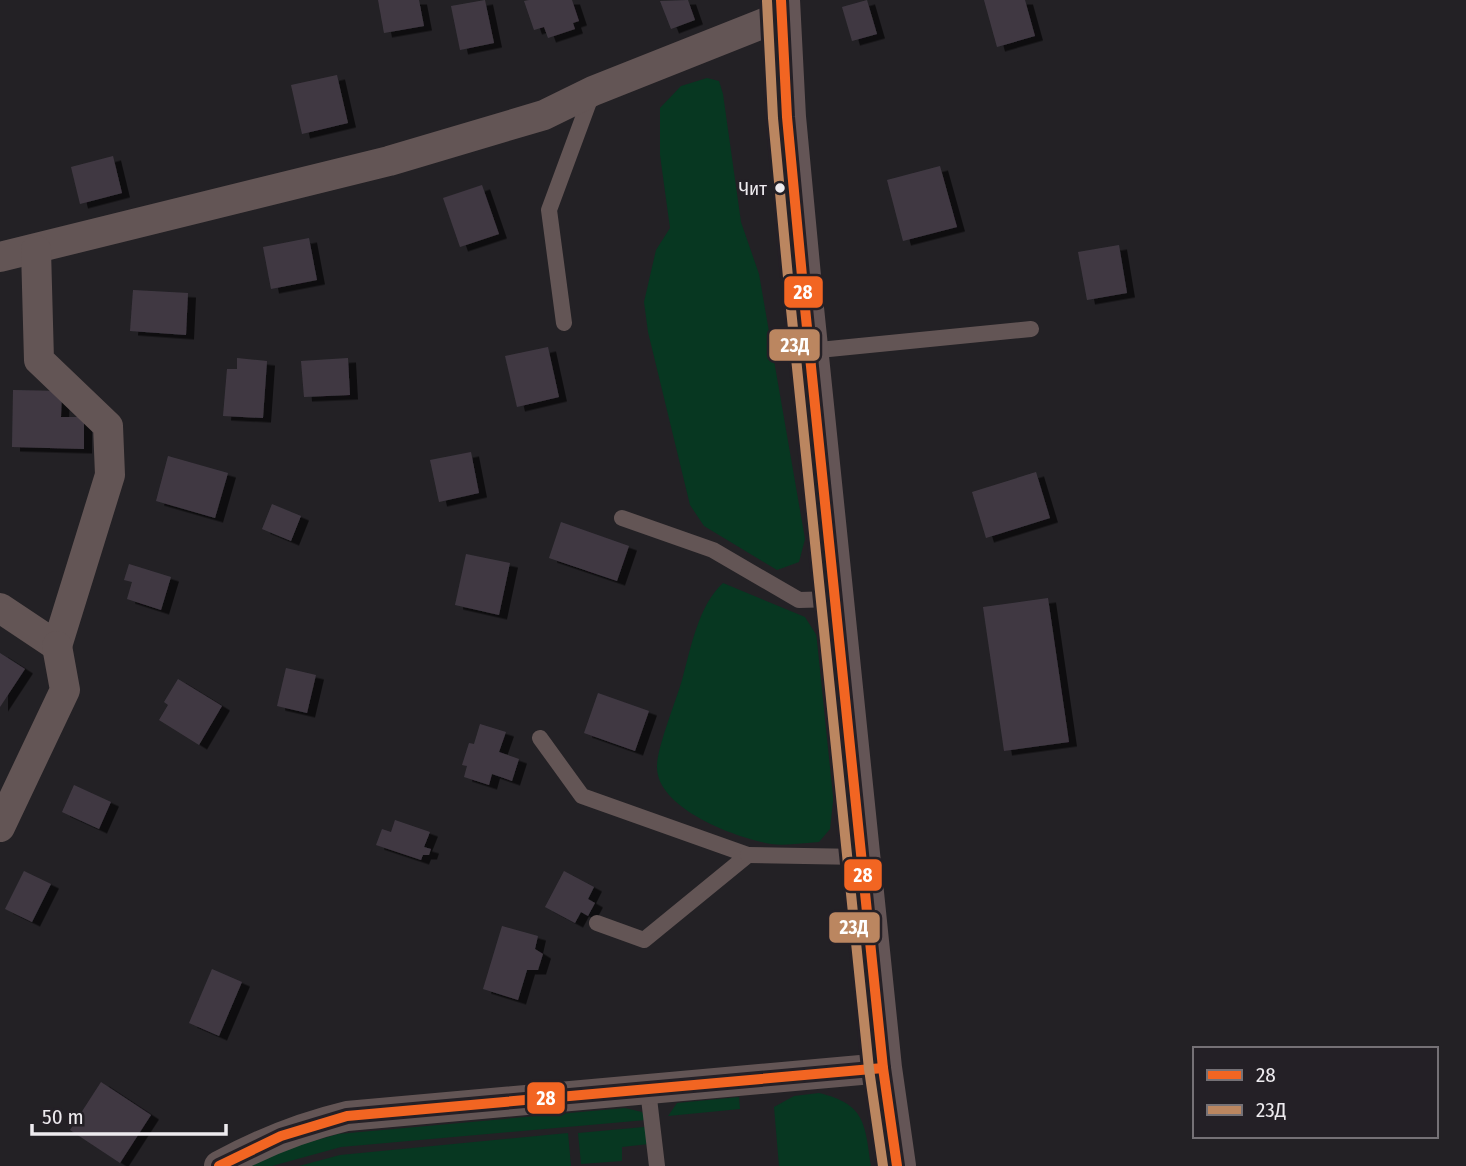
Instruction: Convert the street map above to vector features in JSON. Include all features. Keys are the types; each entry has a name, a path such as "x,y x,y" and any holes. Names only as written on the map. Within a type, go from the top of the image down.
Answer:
{"main road":[{"path":"781,8 787,117 809,351 883,1068 897,1166"}],"street":[{"path":"0,257 390,160 544,116 593,91 781,8"},
{"path":"0,827 65,690 57,646 110,475 108,426 39,360 36,250"},
{"path":"0,608 57,646"},
{"path":"219,1166 253,1147 304,1126 347,1116 883,1068"}],"lane":[{"path":"564,323 549,210 593,91"},
{"path":"809,351 1031,329"},
{"path":"622,518 713,550 799,600 835,599"},
{"path":"540,738 582,796 748,855 863,858"},
{"path":"597,923 644,940 748,855"},
{"path":"648,1090 657,1166"}],"green space":[{"path":"707,78 719,81 723,94 741,222 759,274 805,539 799,562 777,570 704,526 690,505 648,332 644,302 656,250 670,228 660,155 660,108 681,86"},
{"path":"723,583 805,617 817,636 834,792 830,829 819,842 777,845 756,841 720,828 684,808 670,796 661,783 657,768 660,750 692,641 707,603"},
{"path":"819,1093 846,1103 860,1118 867,1138 871,1166 779,1166 774,1107 794,1096"},
{"path":"739,1097 740,1109 668,1116 677,1103"},
{"path":"625,1108 642,1112 646,1120 341,1147 272,1166 242,1166 260,1156 338,1134"},
{"path":"647,1128 649,1144 622,1147 622,1161 581,1164 578,1133"},
{"path":"568,1133 571,1166 299,1166 340,1155"}],"building":[{"path":"378,0 419,0 424,26 384,33"},
{"path":"485,0 494,43 460,50 451,6"},
{"path":"572,0 579,21 573,23 575,29 548,38 544,27 534,30 524,1"},
{"path":"688,0 695,20 671,29 660,1"},
{"path":"867,0 877,34 852,41 842,7"},
{"path":"984,0 1025,0 1035,36 997,47"},
{"path":"337,75 348,123 302,134 291,85"},
{"path":"113,156 122,193 80,204 71,167"},
{"path":"940,166 957,227 903,241 887,180"},
{"path":"482,185 499,234 460,247 443,198"},
{"path":"309,238 317,280 271,289 263,247"},
{"path":"1119,245 1127,293 1087,300 1078,252"},
{"path":"133,290 188,293 186,335 130,331"},
{"path":"548,347 559,397 517,407 505,356"},
{"path":"237,358 267,361 263,418 223,416 227,369 237,369"},
{"path":"348,358 350,395 304,397 301,361"},
{"path":"13,390 62,391 61,417 84,417 84,449 12,447"},
{"path":"471,452 479,493 439,502 430,460"},
{"path":"168,456 228,473 215,518 156,501"},
{"path":"1036,472 1050,518 986,538 972,492"},
{"path":"272,504 301,516 291,541 262,529"},
{"path":"561,522 629,546 617,581 549,558"},
{"path":"466,554 510,563 499,615 455,605"},
{"path":"129,564 171,577 161,610 127,599 132,582 124,580"},
{"path":"1048,598 1069,742 1004,751 983,607"},
{"path":"0,653 25,669 0,707"},
{"path":"286,668 316,675 307,713 277,706"},
{"path":"178,679 222,706 199,745 159,720 168,705 164,702"},
{"path":"598,693 649,711 635,751 584,733"},
{"path":"480,724 506,732 499,752 519,759 512,781 492,774 489,785 464,777 467,766 462,765 469,743 474,744"},
{"path":"74,785 111,802 99,829 62,812"},
{"path":"395,820 430,832 424,847 431,849 429,855 423,855 421,860 376,845 382,829 391,832"},
{"path":"24,871 51,884 32,922 5,909"},
{"path":"564,871 594,887 588,899 595,903 588,916 581,912 575,923 545,907"},
{"path":"502,926 538,936 535,949 543,954 538,970 527,970 518,1000 483,989"},
{"path":"212,969 242,982 219,1036 189,1023"},
{"path":"101,1082 151,1115 120,1163 70,1130"}],"transit line":[{"name":"28","path":"781,0 787,117 805,308 883,1068 897,1166"},
{"name":"23Д","path":"767,1 773,118 791,309 869,1069 883,1166"},
{"name":"28","path":"219,1166 281,1136 347,1116 883,1068"}],"place":[{"name":"Чит","path":"780,188"}]}
